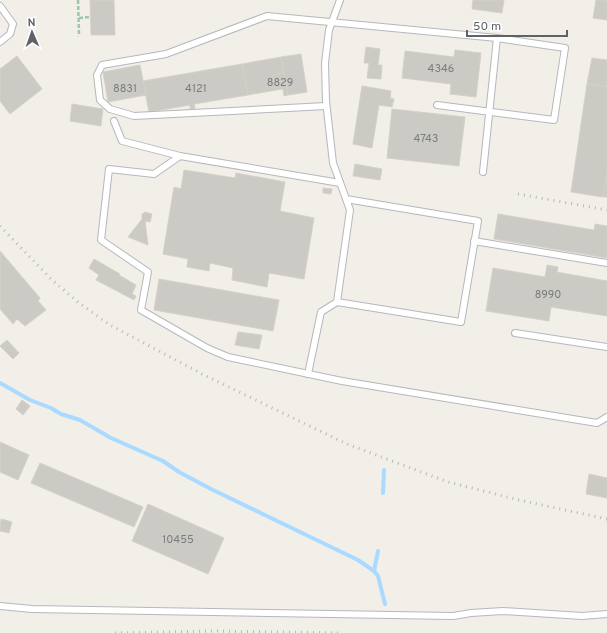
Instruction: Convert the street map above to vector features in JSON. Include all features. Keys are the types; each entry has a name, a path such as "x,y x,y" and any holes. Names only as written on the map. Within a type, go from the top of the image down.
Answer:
{"lane":[{"path":"337,302 350,210 333,163 326,106 325,63 329,30 340,0"},
{"path":"0,6 13,24 10,34 0,42"},
{"path":"326,106 134,116 110,109 100,100 97,75 102,65 166,54 267,16 332,21 497,38 565,48 554,120 438,105"},
{"path":"483,172 497,38"},
{"path":"114,120 122,141 180,156 340,183"},
{"path":"180,156 154,174 109,168 101,240 148,272 141,310 207,348 228,357 342,381 597,424 607,417"},
{"path":"308,374 321,312 337,302 461,322 478,221 346,199"},
{"path":"474,241 607,263"},
{"path":"515,333 607,347"},
{"path":"0,606 32,609 453,616 503,611 582,616 607,614"}],"path":[{"path":"78,0 78,36"},
{"path":"78,18 90,18"}],"building":[{"path":"90,0 114,0 115,35 91,35"},
{"path":"473,0 504,0 502,13 472,9"},
{"path":"596,0 607,0 607,20 593,18"},
{"path":"366,47 380,49 378,65 382,65 381,79 367,78 369,63 364,63"},
{"path":"455,50 481,53 476,97 450,94 451,84 402,78 405,51 454,57"},
{"path":"301,54 307,92 288,95 281,57"},
{"path":"17,56 42,89 10,114 0,101 0,69"},
{"path":"281,57 284,73 273,75 276,90 248,95 242,64"},
{"path":"592,58 607,60 607,87 587,84"},
{"path":"242,64 248,95 194,104 195,108 190,109 190,105 149,112 143,81"},
{"path":"140,65 146,95 108,102 103,72"},
{"path":"284,73 288,95 284,96 283,89 276,90 273,75"},
{"path":"587,84 607,87 607,173 603,197 571,192"},
{"path":"362,86 391,91 390,98 394,99 392,107 379,105 372,148 353,144"},
{"path":"72,104 103,109 101,126 70,121"},
{"path":"392,109 465,117 459,166 387,158"},
{"path":"355,164 382,169 380,180 353,176"},
{"path":"184,170 235,178 236,173 285,182 280,211 314,218 304,279 269,273 267,287 232,280 233,268 210,263 209,271 187,267 188,259 163,254 174,187 181,189"},
{"path":"607,173 607,197 603,197"},
{"path":"323,188 332,189 331,194 323,193"},
{"path":"145,212 152,214 150,222 145,221 148,245 128,237 142,219 142,214"},
{"path":"498,214 594,230 595,224 607,226 607,258 494,239"},
{"path":"0,251 40,298 38,301 46,310 25,326 17,319 13,324 0,309"},
{"path":"94,259 136,285 132,294 136,296 134,300 96,280 99,275 89,268"},
{"path":"547,265 558,267 557,272 607,281 607,316 551,307 549,321 486,311 493,268 545,277"},
{"path":"159,279 279,300 273,331 154,310"},
{"path":"238,332 262,335 259,349 235,345"},
{"path":"7,340 19,353 13,359 0,346"},
{"path":"22,400 30,406 23,415 16,409"},
{"path":"0,442 29,455 18,480 0,472"},
{"path":"40,463 143,507 134,527 31,483"},
{"path":"589,474 607,478 607,498 586,494"},
{"path":"148,504 224,538 208,574 132,541"},
{"path":"1,519 12,522 9,533 0,531"}],"waterway":[{"path":"0,383 30,400 51,408 61,414 80,420 111,438 163,461 179,472 211,489 358,560 374,571 378,576 385,604"},
{"path":"383,493 384,470"},
{"path":"374,571 378,551"}],"railway":[{"path":"518,194 607,210"},
{"path":"0,226 51,279 79,303 110,325 206,376 347,444 448,482 519,500 607,519"},
{"path":"115,633 211,631 342,633"}]}
